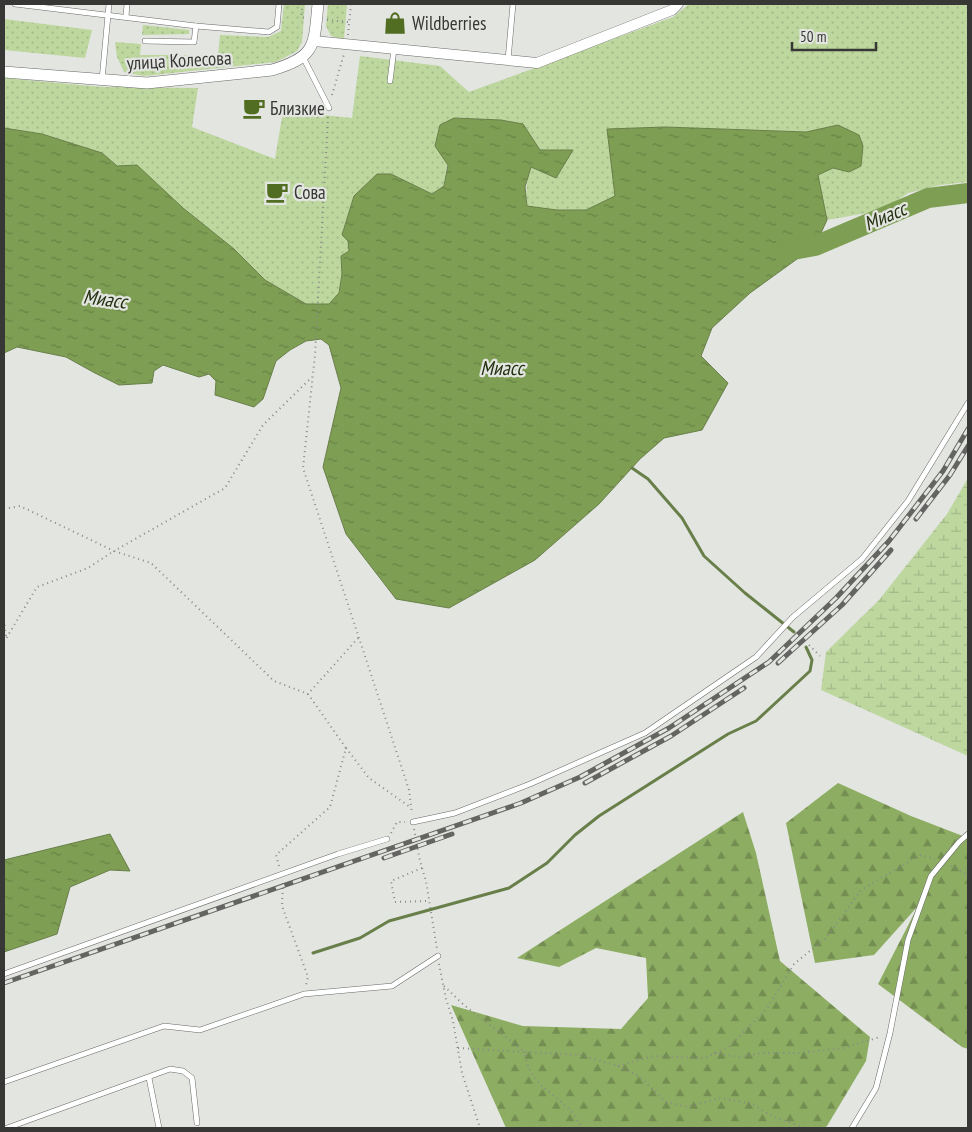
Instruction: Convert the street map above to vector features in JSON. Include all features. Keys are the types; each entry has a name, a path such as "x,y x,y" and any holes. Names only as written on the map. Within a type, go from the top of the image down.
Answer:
{"street":[{"path":"318,4 314,41 537,64 672,10 678,4"},
{"name":"улица Колесова","path":"4,72 147,83 251,73 287,66 308,52 314,41"}],"lane":[{"path":"15,4 196,26 269,32 276,27 279,4"},
{"path":"102,80 109,4"},
{"path":"126,16 127,4"},
{"path":"508,61 513,4"},
{"path":"145,41 194,42 196,26"},
{"path":"390,81 394,49"},
{"path":"303,56 329,108"},
{"path":"413,822 464,810 530,784 645,733 756,657 793,617 862,560 908,501 968,403"},
{"path":"852,1128 876,1088 890,1033 908,940 931,876 968,834"},
{"path":"4,974 338,854 387,840"},
{"path":"4,1082 164,1026 200,1030 304,994 392,986 438,956"},
{"path":"7,1128 170,1069 183,1071 192,1078 197,1123"},
{"path":"149,1078 159,1128"}],"path":[{"path":"351,4 347,44 329,108 315,356 303,468 409,790 413,822 426,881 443,985 453,1021 462,1073 480,1128"},
{"path":"4,642 37,587 88,568 114,550 225,488 263,426 313,376"},
{"path":"4,509 20,506 114,550 151,563 274,681 308,694 369,778 411,808"},
{"path":"4,620 6,638"},
{"path":"308,694 359,637"},
{"path":"809,645 820,656"},
{"path":"304,994 308,977 282,906 284,886 276,855 330,807 346,748"},
{"path":"387,840 397,822 413,822"},
{"path":"618,1066 653,1056 705,1058 730,1046 768,1007 794,964 826,938 861,890 920,855 943,862 968,875"},
{"path":"422,868 391,880 395,902 428,901"},
{"path":"443,985 464,1005 525,1052 526,1062 542,1088 570,1110 582,1128"},
{"path":"714,1054 740,1057 762,1053 799,1053 842,1048 873,1040 890,1033"},
{"path":"458,1048 581,1055 618,1066 639,1076 666,1102 687,1107 721,1098 752,1104 772,1116 805,1128"}],"green space":[{"path":"284,4 305,4 302,42 297,51 276,62 144,76 124,72 117,57 115,42 141,44 140,55 218,55 220,35 268,37 281,31"},
{"path":"328,4 347,4 344,39 331,36 326,26"},
{"path":"689,4 968,4 968,182 940,185 908,193 884,210 827,220 817,175 833,168 849,172 838,125 806,132 665,127 608,129 615,196 586,210 527,207 526,191 528,177 539,150 523,124 501,120 454,118 444,186 432,194 391,174 377,174 354,197 348,241 349,251 341,256 342,274 339,294 329,304 306,304 265,280 234,249 183,208 137,165 117,166 101,153 42,134 4,128 4,78 102,87 198,88 192,127 275,159 283,111 352,118 360,56 440,66 469,92 673,17"},
{"path":"4,19 92,30 85,58 4,50"},
{"path":"143,25 189,30 189,34 142,35"},
{"path":"968,478 968,756 821,690 826,652 879,600 947,514"},
{"path":"838,783 911,816 968,838 968,1049 962,1047 878,984 918,906 874,955 815,963 786,823"},
{"path":"743,812 756,853 780,961 870,1037 866,1061 827,1126 824,1128 506,1128 451,1005 523,1026 621,1029 648,998 646,958 596,948 559,967 517,958"}],"water":[{"name":"Миасс","path":"454,118 501,120 523,124 540,150 573,150 556,178 531,167 525,187 527,206 557,210 586,210 615,196 607,129 665,127 806,132 838,125 859,135 863,146 861,166 849,172 833,168 818,175 827,220 815,246 750,293 712,328 701,356 728,383 702,430 664,438 640,459 599,504 535,560 449,608 396,599 346,534 323,467 341,388 329,345 321,339 306,341 276,361 263,399 254,407 215,395 216,381 209,374 199,377 163,365 154,371 152,383 119,385 66,357 17,347 4,353 4,128 42,134 102,153 117,166 137,165 183,208 234,249 265,280 306,304 329,304 339,293 342,274 341,256 349,251 348,241 342,235 354,196 377,174 391,174 432,194 444,186 448,165 435,146 440,125"},
{"path":"110,834 130,871 110,870 70,887 57,934 4,952 4,860"}],"waterway":[{"name":"Миасс","path":"788,251 815,246 928,198 968,193"},
{"path":"632,468 648,479 682,518 704,556 745,593 794,632"},
{"path":"313,953 360,938 389,921 509,888 547,863 575,835 599,816 728,734 756,721 810,671 812,660 806,647"}],"railway":[{"path":"4,983 521,803 580,777 669,728 769,662 836,598 889,541 943,471 968,429"},
{"path":"916,519 950,475 968,446"},
{"path":"778,663 842,605 891,550"},
{"path":"585,783 671,736 744,688"},
{"path":"384,858 452,834"}],"place":[{"name":"Wildberries","path":"395,23"},
{"name":"Близкие","path":"254,108"},
{"name":"Сова","path":"277,192"}]}
